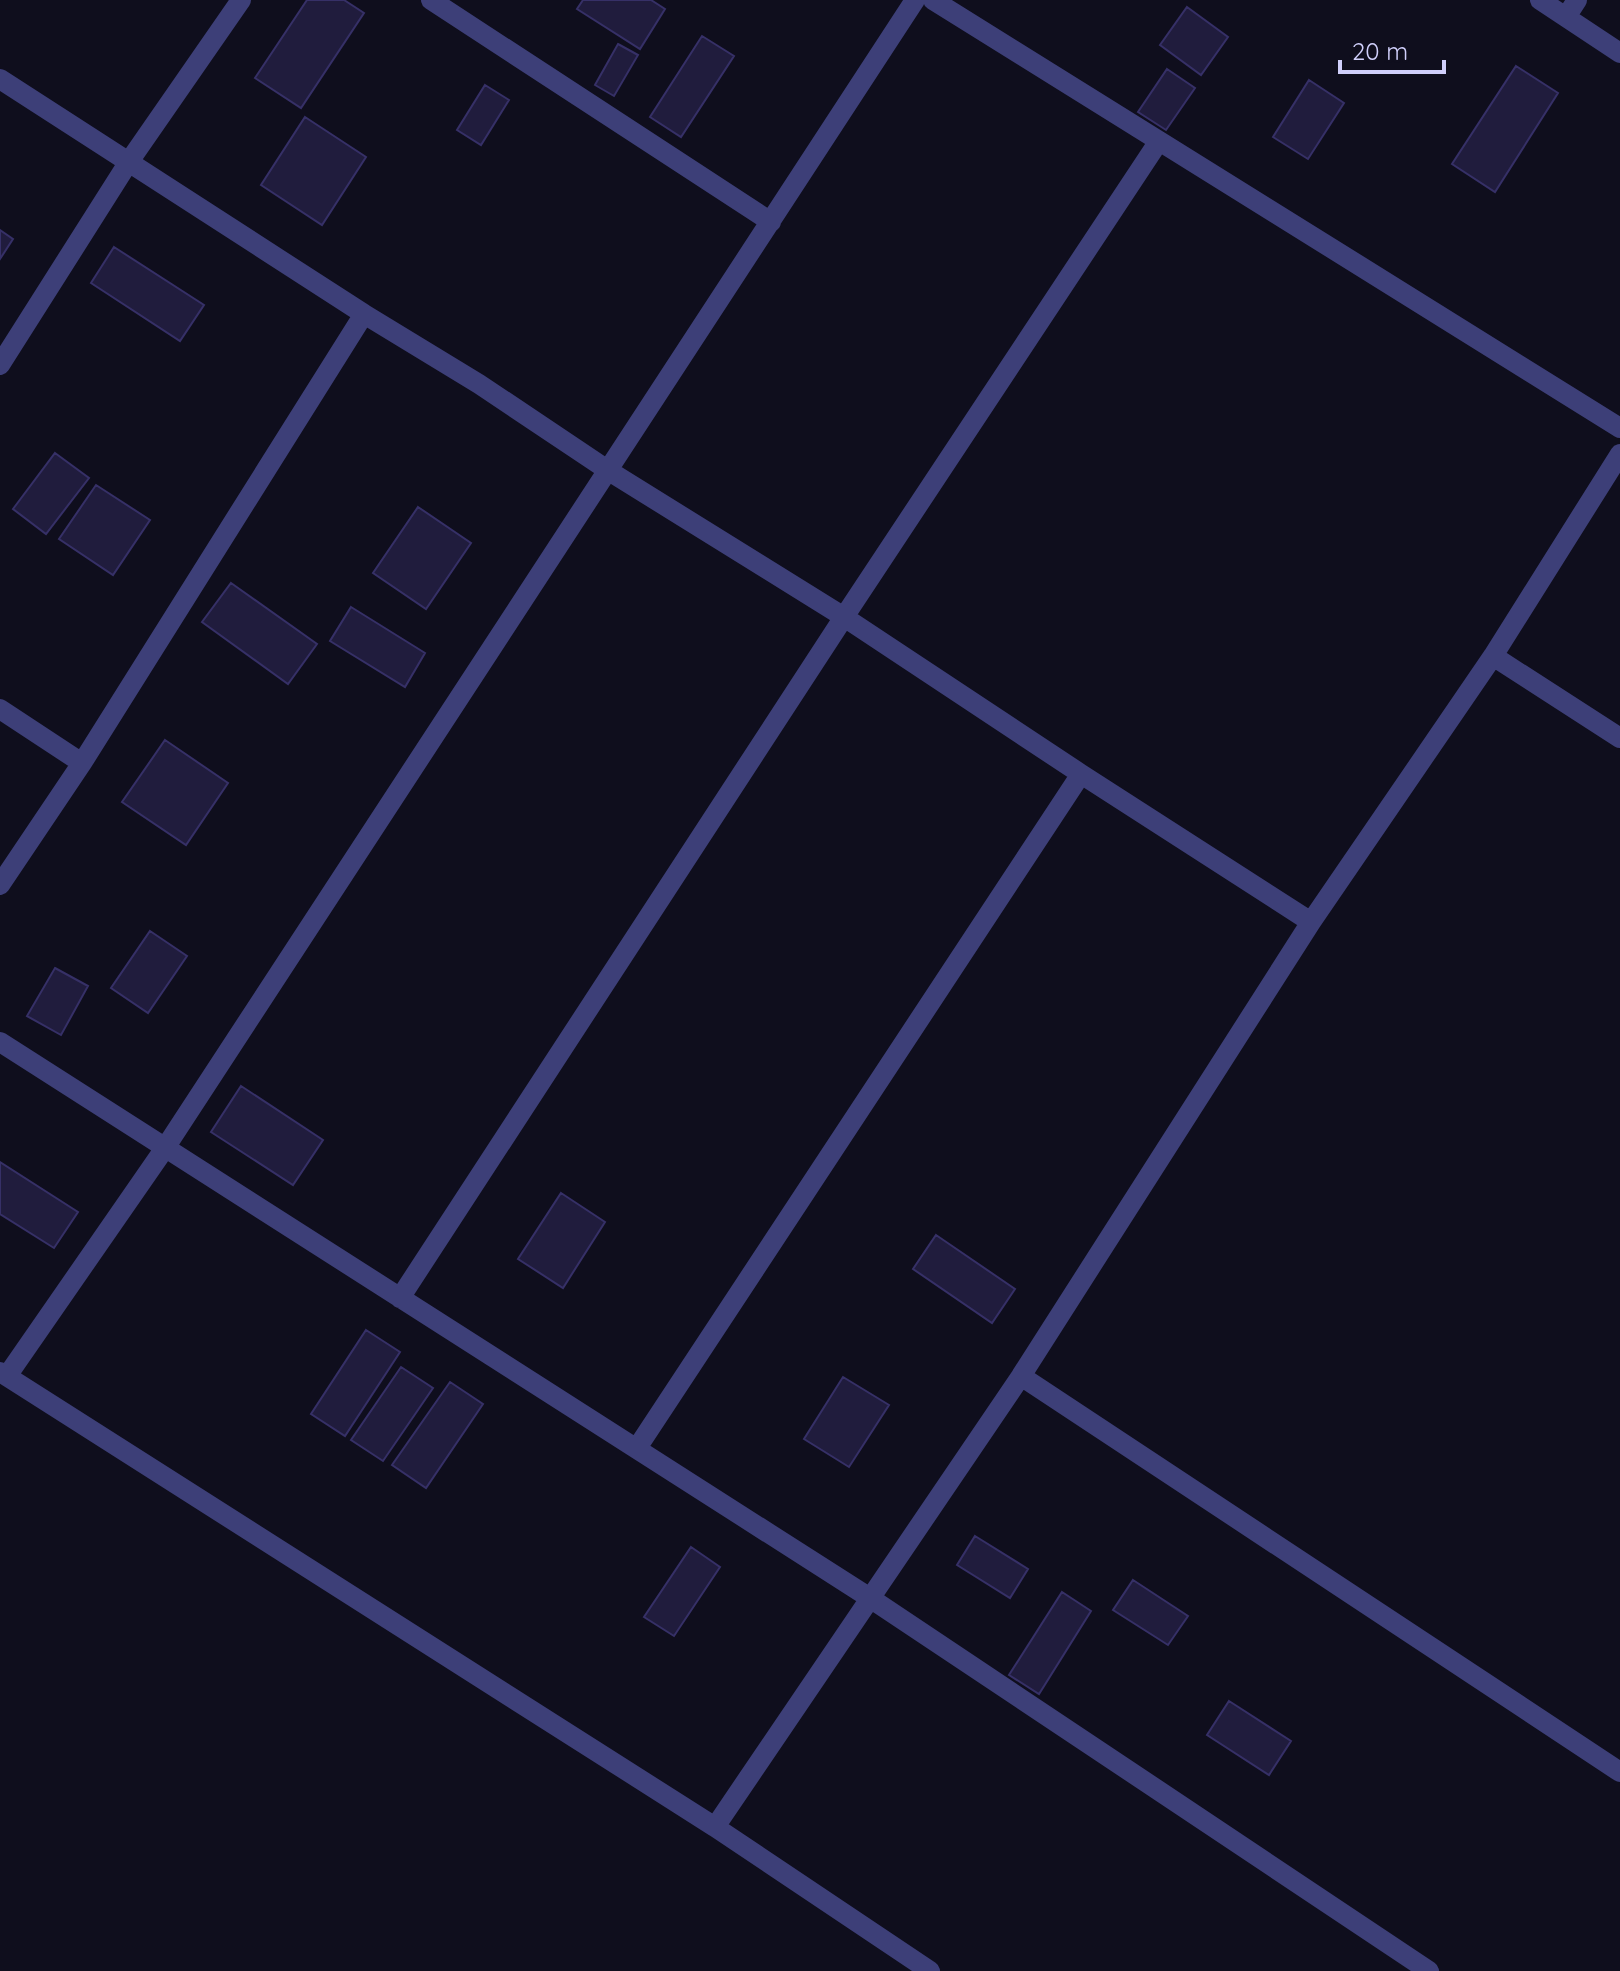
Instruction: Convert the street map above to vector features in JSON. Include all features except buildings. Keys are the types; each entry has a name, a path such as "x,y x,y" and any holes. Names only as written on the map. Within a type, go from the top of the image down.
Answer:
{"street":[{"path":"0,365 128,163 241,0"},
{"path":"431,0 771,222"},
{"path":"915,0 165,1148 3,1374 715,1827 930,1971"},
{"path":"933,0 1620,428"},
{"path":"1540,0 1572,8 1620,53"},
{"path":"0,79 364,314 479,384 609,471 844,617 1311,922"},
{"path":"400,1298 1159,141"},
{"path":"0,885 82,763 364,314"},
{"path":"715,1827 1021,1376 1311,922 1493,656 1620,454"},
{"path":"1493,656 1620,738"},
{"path":"0,709 82,763"},
{"path":"637,1448 1081,774"},
{"path":"0,1042 870,1598 1429,1971"},
{"path":"1021,1376 1620,1772"}]}
